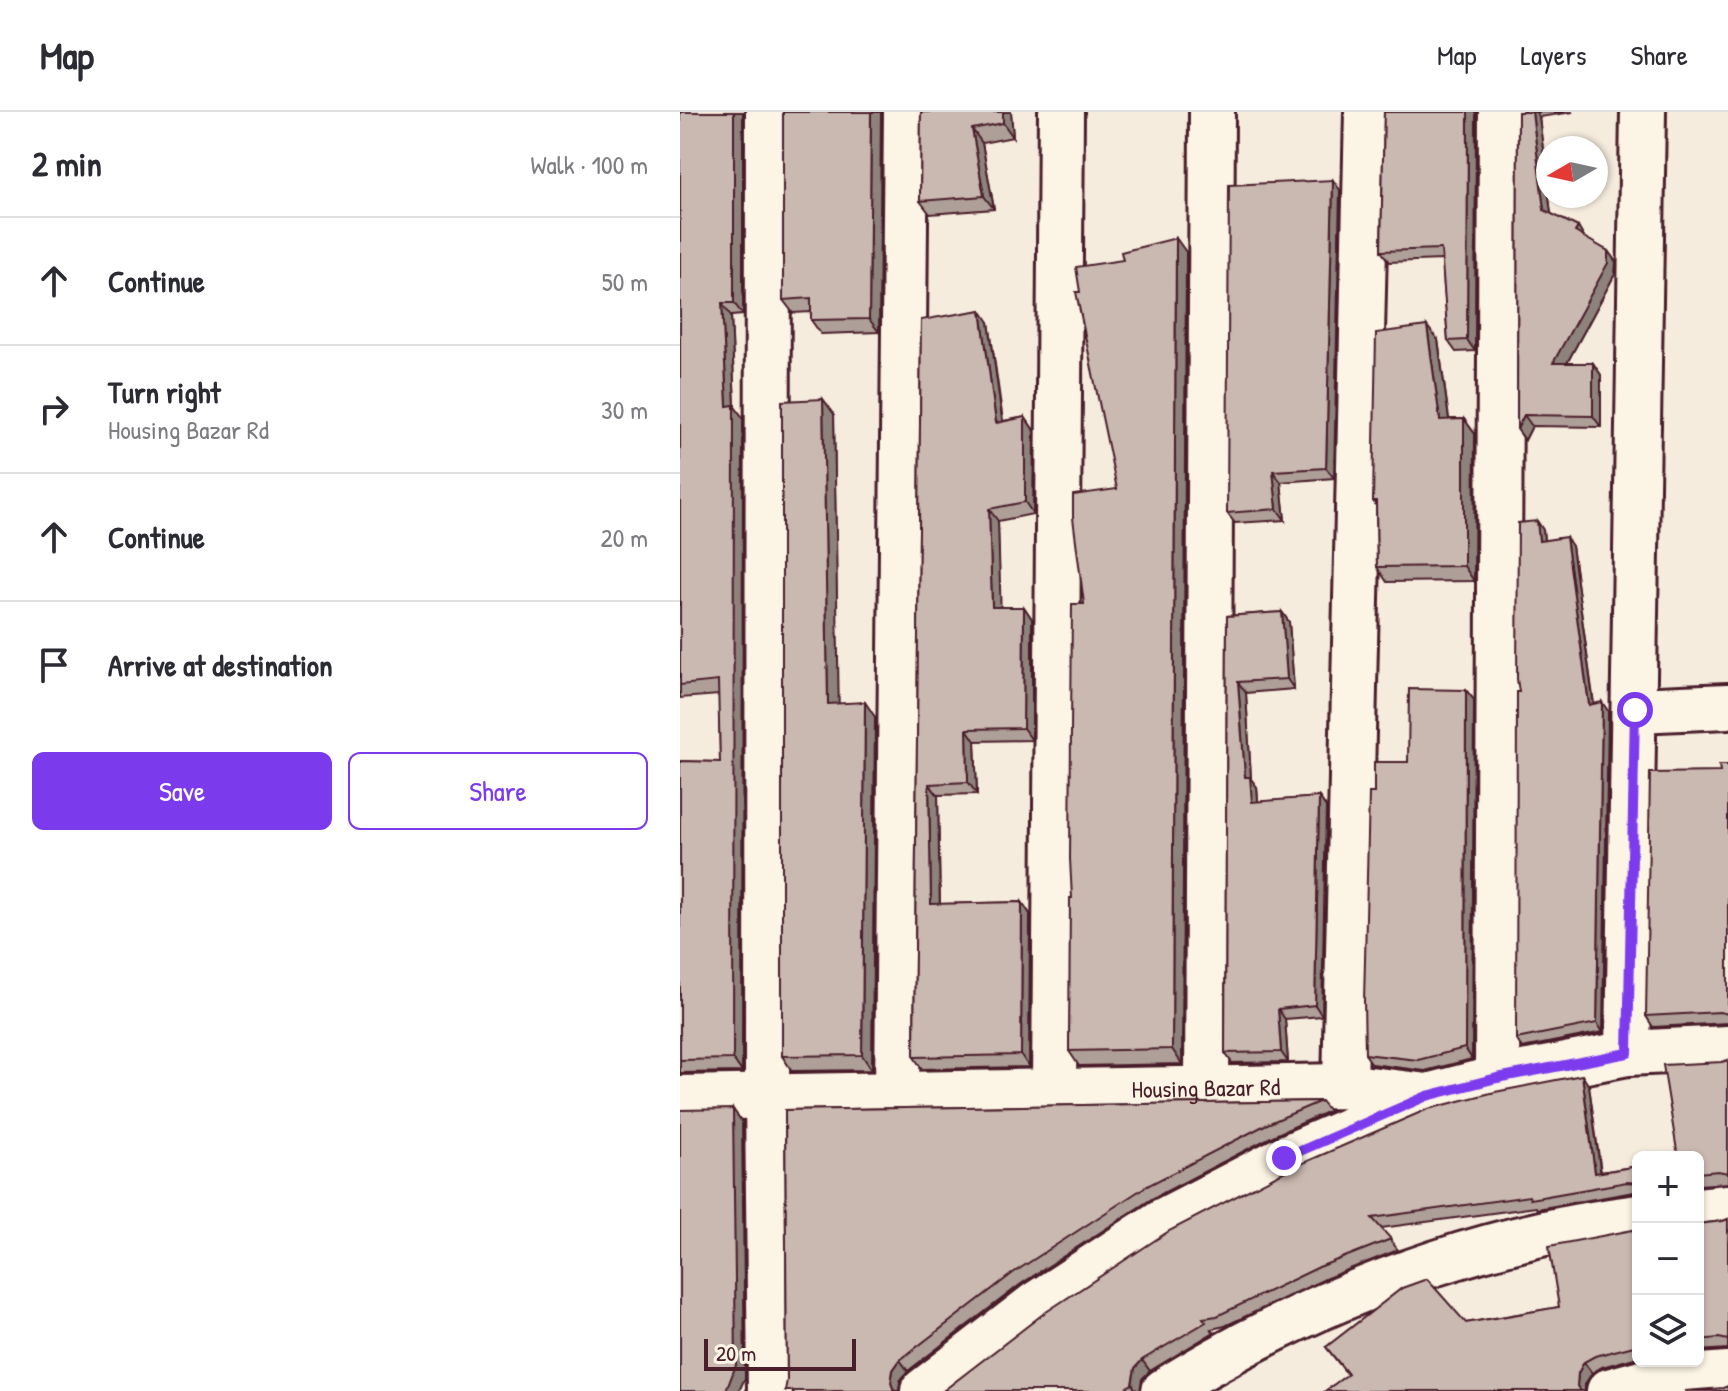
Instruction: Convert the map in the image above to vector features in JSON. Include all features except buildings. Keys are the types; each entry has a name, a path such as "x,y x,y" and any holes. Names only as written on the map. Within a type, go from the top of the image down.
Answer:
{"street":[{"path":"768,112 767,1096 770,1391"},
{"path":"897,1094 906,112"},
{"path":"1054,1091 1061,112"},
{"path":"1207,1088 1212,112"},
{"path":"1345,1086 1367,112"},
{"path":"1497,1078 1501,112"},
{"path":"1628,1053 1643,112"},
{"path":"1635,710 1728,706"},
{"name":"Housing Bazar Rd","path":"680,1098 1345,1086 1427,1096 1497,1078 1628,1053 1728,1048"},
{"path":"923,1391 1036,1304 1164,1220 1284,1158 1427,1096"},
{"path":"1704,1209 1728,1207"},
{"path":"1164,1391 1285,1323 1389,1279 1497,1245 1632,1218"},
{"path":"1609,1391 1649,1380 1728,1374"}],"route":[{"path":"1284,1158 1427,1096 1497,1078 1628,1053 1635,710"}]}
